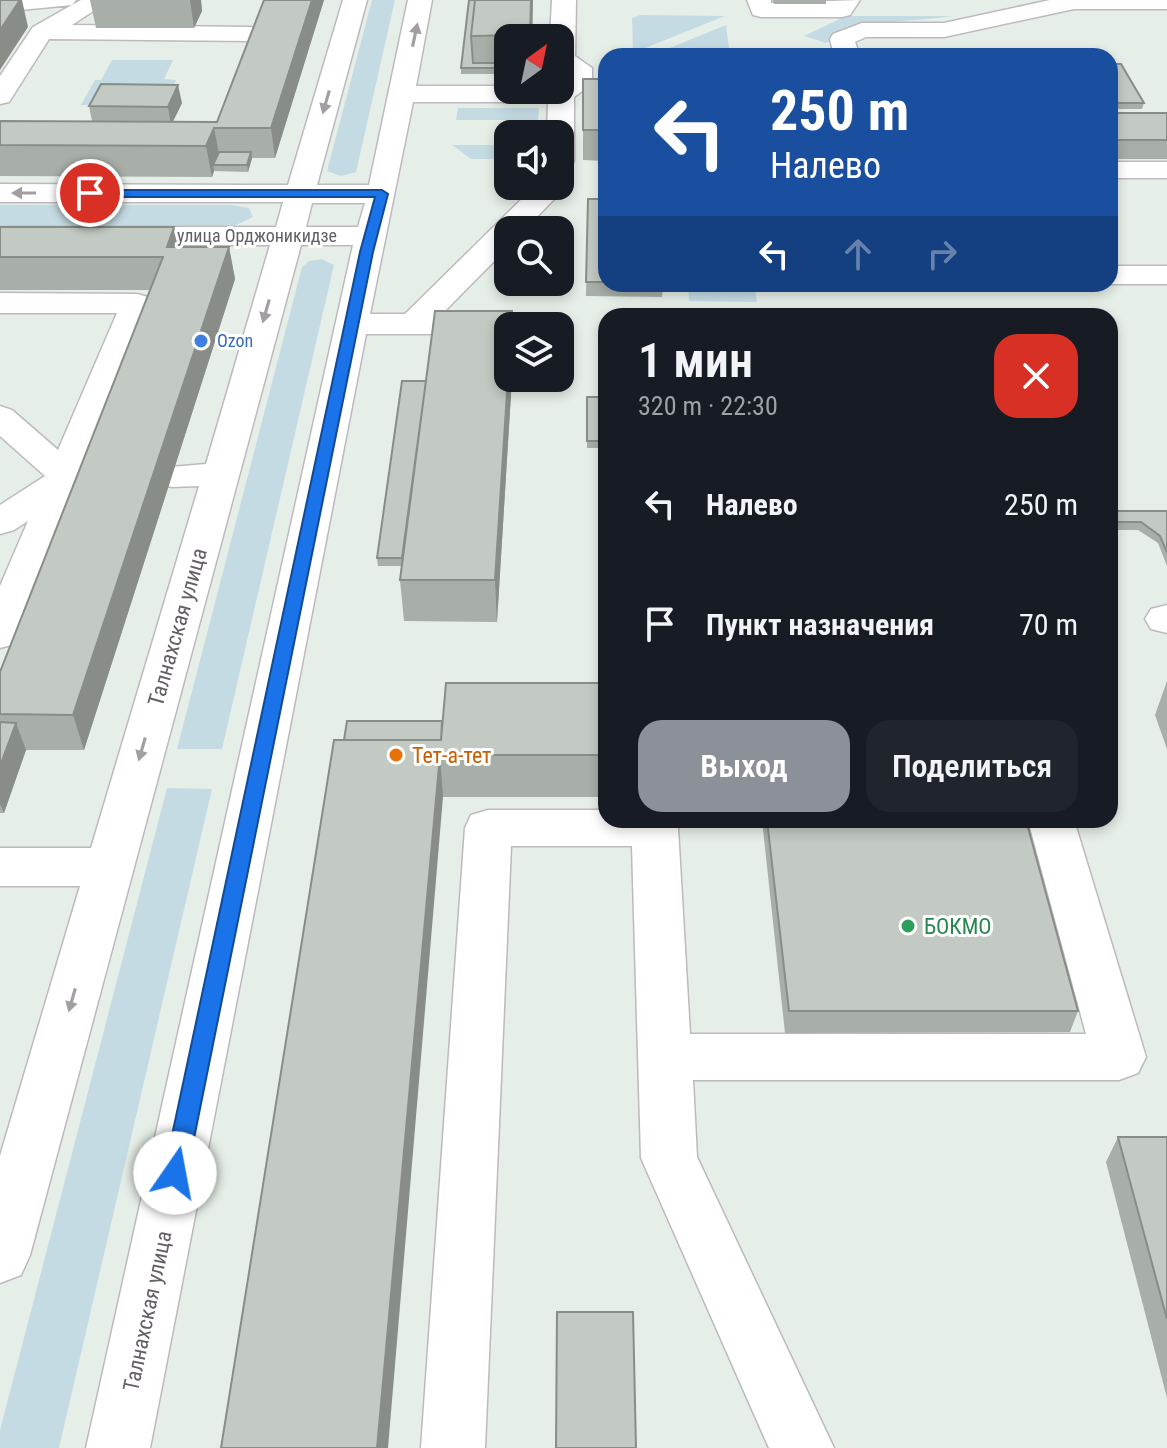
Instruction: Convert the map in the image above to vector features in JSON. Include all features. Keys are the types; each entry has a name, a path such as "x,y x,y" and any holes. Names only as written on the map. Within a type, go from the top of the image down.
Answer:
{"street":[{"path":"0,5 64,0"},
{"path":"0,96 42,32 98,0"},
{"name":"Талнахская улица","path":"0,1255 299,194 324,65 355,0"},
{"name":"Талнахская улица","path":"118,1448 351,324 403,94 420,0"},
{"path":"563,24 564,0"},
{"path":"759,0 761,10 842,10 848,0"},
{"path":"845,48 842,39 862,30 944,30 1074,2 1167,2"},
{"path":"42,32 255,22 239,65"},
{"path":"574,66 579,68 579,84 574,87"},
{"path":"403,94 494,94"},
{"path":"1118,170 1167,170"},
{"name":"улица Орджоникидзе","path":"0,193 299,194 376,215"},
{"path":"414,324 537,200"},
{"name":"улица Орджоникидзе","path":"0,236 287,236 376,215"},
{"path":"1118,275 1167,275"},
{"path":"0,303 137,304 83,476 0,634"},
{"path":"351,324 494,324"},
{"path":"0,417 83,476"},
{"path":"172,476 220,474"},
{"path":"0,522 83,476"},
{"path":"453,1448 488,828 655,828 669,1158 802,1448"},
{"path":"665,1057 1119,1057 1053,828"},
{"path":"0,867 109,867"}],"shaded area":[{"path":"372,0 395,0 356,172 341,176 327,171"},
{"path":"640,15 725,16 645,48 633,48 632,18"},
{"path":"846,16 952,16 872,25 826,43 804,36"},
{"path":"726,25 729,48 670,48"},
{"path":"112,60 173,60 164,79 176,80 173,86 96,105 81,105 95,80 101,80"},
{"path":"458,108 539,108 538,120 456,120"},
{"path":"452,145 494,145 494,159 471,159"},
{"path":"0,205 232,205 249,208 253,217 232,227 0,226"},
{"path":"322,259 334,265 222,749 177,749 302,267 309,261"},
{"path":"688,292 755,292 757,302 689,301"},
{"path":"167,788 212,789 59,1448 0,1448 0,1430"}],"building":[{"path":"0,0 20,0 0,30"},
{"path":"264,0 312,0 271,128 214,128 206,146 0,145 0,121 217,122"},
{"path":"469,0 475,0 471,36 473,63 494,63 494,68 461,68"},
{"path":"475,0 531,0 530,24 494,24 494,36 471,36"},
{"path":"1118,64 1121,64 1144,103 1118,103"},
{"path":"583,79 598,79 598,130 583,130"},
{"path":"101,84 178,85 168,107 89,106"},
{"path":"1118,113 1167,113 1167,140 1118,140"},
{"path":"219,152 251,152 247,165 213,165"},
{"path":"588,199 598,199 598,282 586,282"},
{"path":"0,227 174,227 167,247 229,247 73,715 0,714 0,672 163,257 0,257"},
{"path":"435,311 512,311 494,312 494,392 507,392 495,580 400,580"},
{"path":"402,381 426,381 402,558 377,558"},
{"path":"587,397 598,397 598,441 587,441"},
{"path":"1118,511 1167,511 1167,552 1160,536 1141,522 1118,522"},
{"path":"446,683 598,683 598,755 440,755 377,1448 221,1448 334,740 441,740"},
{"path":"347,721 442,721 441,740 344,740"},
{"path":"0,722 16,723 0,766"},
{"name":"БОКМО","path":"768,828 1028,828 1078,1011 789,1011"},
{"path":"1118,1137 1167,1137 1167,1319"},
{"path":"557,1312 633,1312 636,1448 556,1448"}],"place":[{"name":"Ozon","path":"201,341"},
{"name":"Тет-а-тет","path":"396,755"},
{"name":"БОКМО","path":"908,926"}],"route":[{"path":"90,193 382,194 366,252 175,1173"}]}
